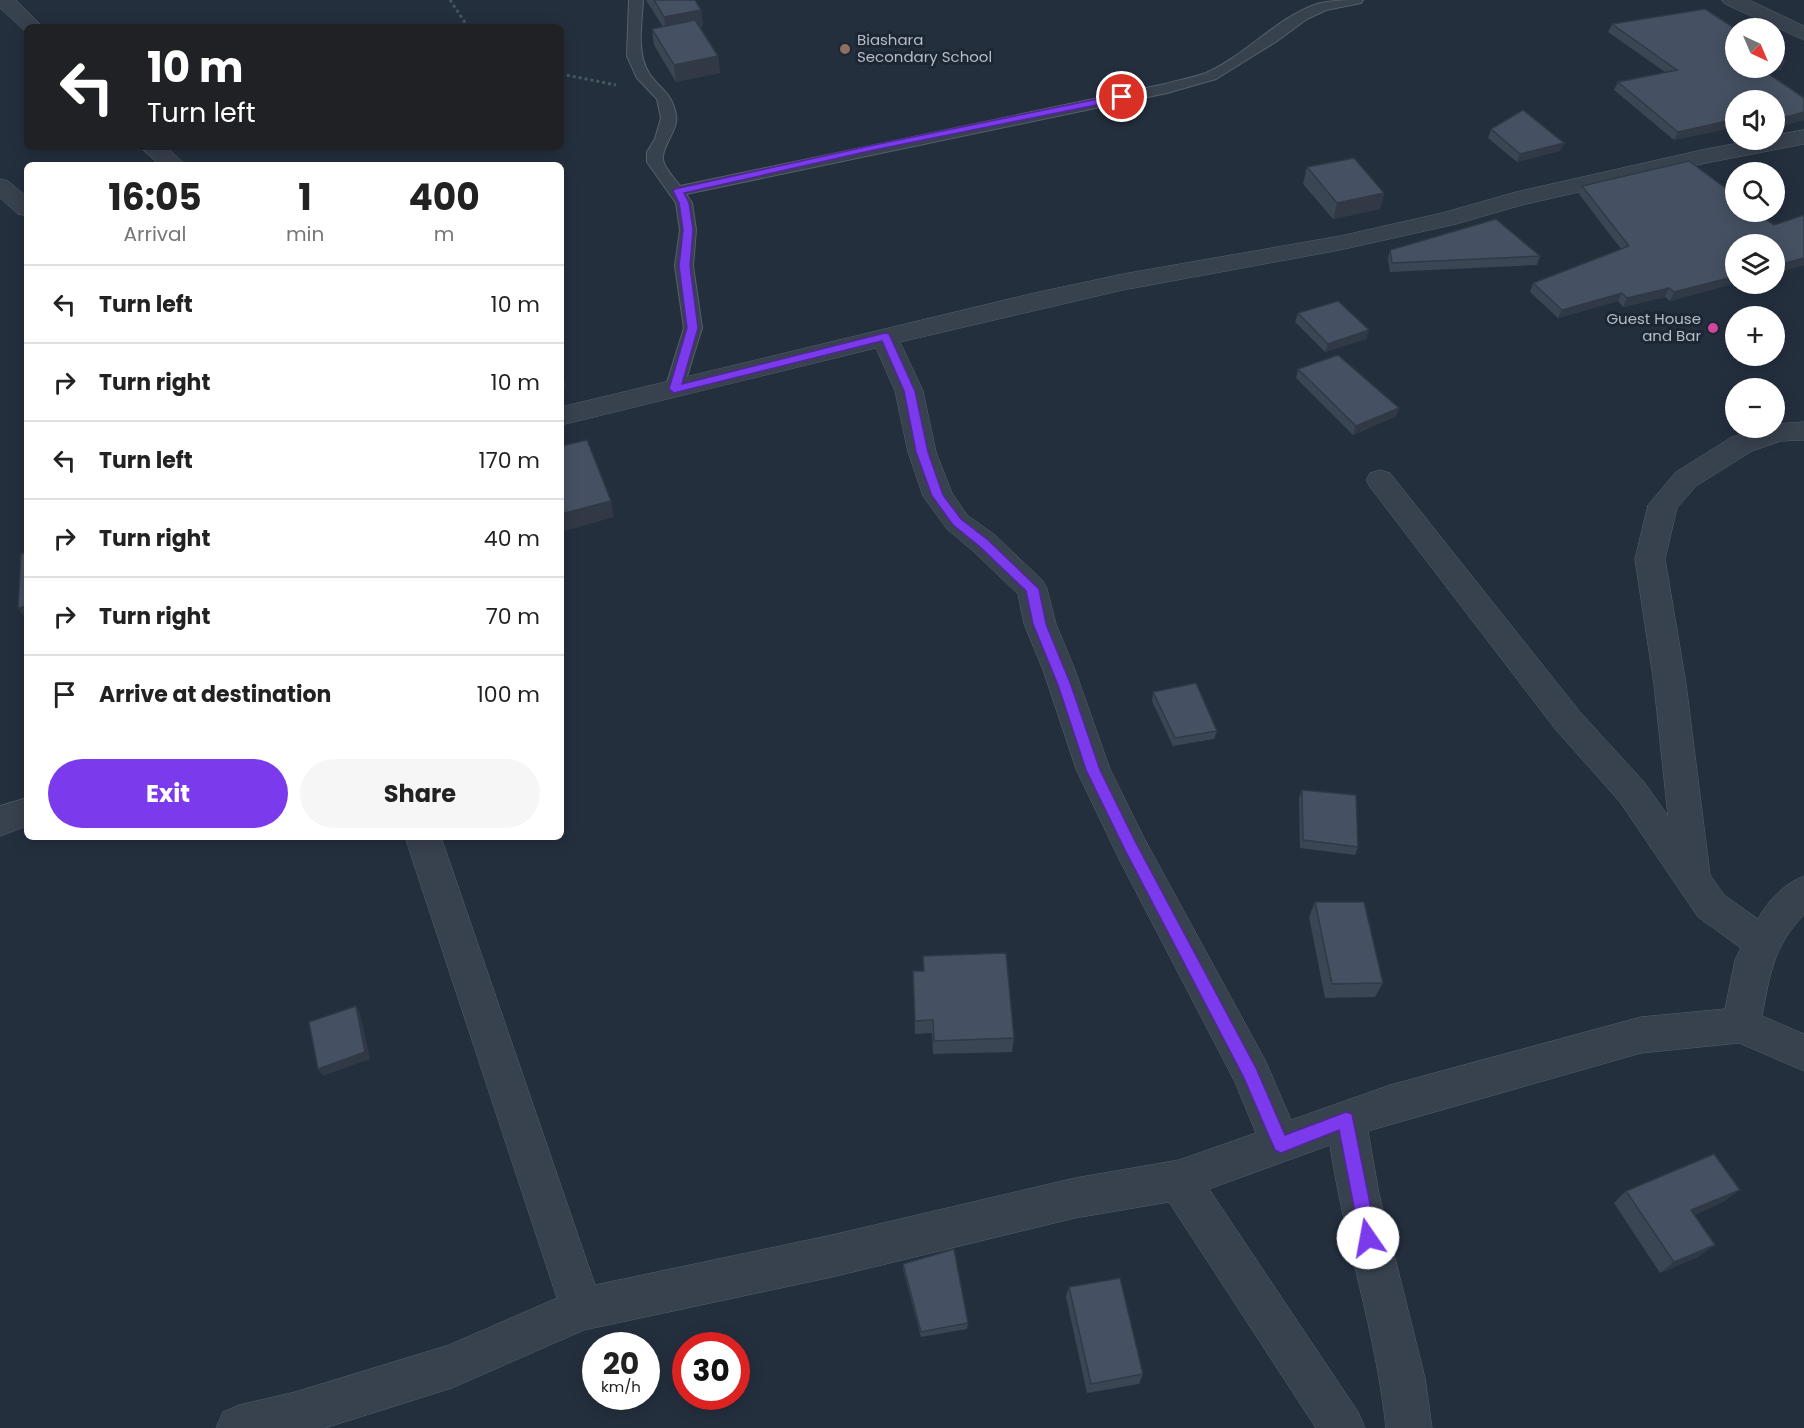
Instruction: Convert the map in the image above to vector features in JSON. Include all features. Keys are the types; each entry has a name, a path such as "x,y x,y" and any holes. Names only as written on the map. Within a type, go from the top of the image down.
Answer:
{"street":[{"path":"4,0 29,24"},
{"path":"1731,0 1804,34"},
{"path":"564,415 1123,282 1340,243 1447,219 1516,199 1706,156 1804,137"},
{"path":"156,150 170,162"},
{"path":"0,186 24,206"},
{"path":"885,337 909,391 922,452 938,496 957,522 984,543 1032,589 1040,624 1059,670 1093,770 1131,848 1251,1073 1281,1144"},
{"path":"1693,882 1670,684 1650,559 1663,505 1686,479 1742,444 1779,432 1804,431"},
{"path":"1380,480 1568,721 1632,792 1711,906 1764,944"},
{"path":"0,821 24,813"},
{"path":"424,840 582,1309"},
{"path":"1741,1025 1754,960 1778,917 1804,892"},
{"path":"239,1428 295,1415 452,1366 582,1309 832,1256 1076,1198 1179,1180 1390,1104 1641,1035 1741,1025 1804,1053"},
{"path":"1346,1120 1361,1205 1403,1378 1409,1428"},
{"path":"1179,1180 1341,1428"}],"lane":[{"path":"636,0 634,56 642,75 664,98 669,118 663,139 655,152 656,162 678,191 684,203 688,230 684,266 693,328 674,389"},
{"path":"678,191 897,143 1167,88 1211,76 1272,38 1302,16 1322,7 1356,0"}],"path":[{"path":"450,0 466,24"},
{"path":"564,75 660,94"}],"building":[{"path":"654,0 695,0 701,10 664,17"},
{"path":"1705,9 1725,22 1725,78 1775,78 1804,98 1804,112 1785,117 1785,90 1725,90 1725,121 1678,132 1618,82 1677,70 1612,24"},
{"path":"695,20 718,56 674,65 652,29"},
{"path":"1523,110 1564,143 1520,154 1491,129"},
{"path":"1354,158 1384,193 1337,203 1307,167"},
{"path":"1689,161 1725,188 1725,222 1770,222 1774,225 1804,215 1804,258 1785,263 1785,234 1725,234 1725,279 1674,292 1669,288 1627,298 1622,293 1562,310 1533,283 1629,246 1582,186"},
{"path":"1496,219 1540,256 1392,263 1390,250"},
{"path":"1338,301 1369,330 1328,344 1298,313"},
{"path":"1338,355 1399,408 1356,426 1298,369"},
{"path":"587,440 611,501 564,513 564,445"},
{"path":"24,553 24,607 18,608 21,554"},
{"path":"1196,683 1217,731 1175,738 1153,692"},
{"path":"1302,790 1356,795 1358,847 1303,840"},
{"path":"1315,902 1364,902 1383,983 1332,984"},
{"path":"1006,953 1014,1038 934,1041 933,1020 915,1021 913,971 924,971 923,956"},
{"path":"356,1006 365,1052 318,1069 309,1022"},
{"path":"1714,1154 1740,1190 1691,1210 1715,1245 1674,1262 1626,1191"},
{"path":"954,1249 968,1323 921,1332 903,1264"},
{"path":"1120,1278 1143,1374 1091,1384 1069,1287"}],"place":[{"name":"Biashara Secondary School","path":"845,49"},
{"name":"Guest House and Bar","path":"1713,328"}],"route":[{"path":"1122,97 678,191 684,203 688,230 684,266 690,293 693,328 674,389 885,337 909,391 922,452 938,496 957,522 984,543 1032,589 1040,624 1076,715 1093,770 1131,848 1251,1073 1281,1144 1346,1120 1368,1238"}]}
